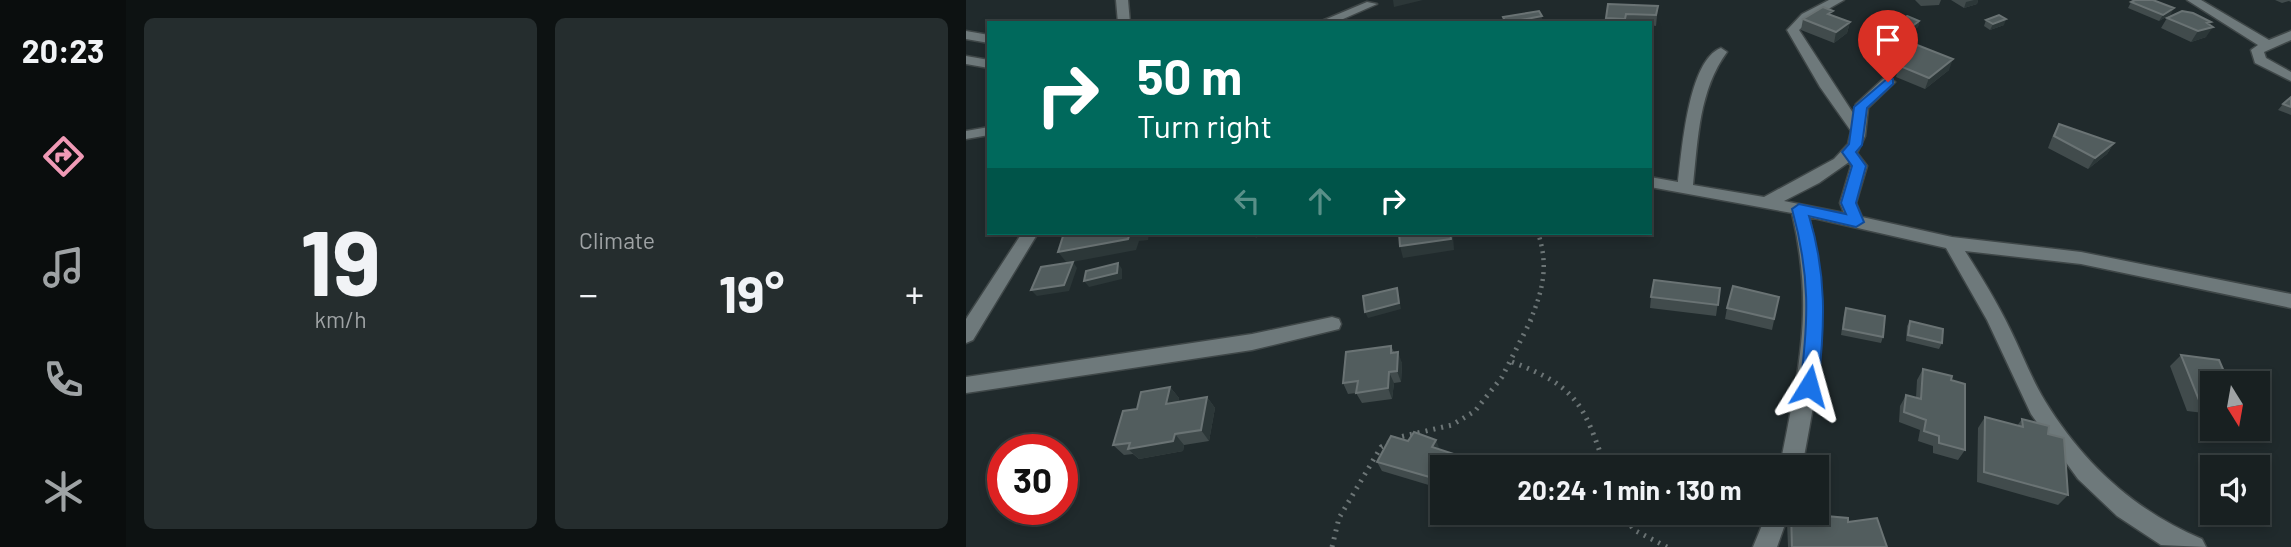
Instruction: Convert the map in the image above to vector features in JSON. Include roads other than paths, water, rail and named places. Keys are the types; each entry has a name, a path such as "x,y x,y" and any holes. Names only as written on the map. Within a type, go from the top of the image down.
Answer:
{"street":[{"path":"1122,0 1124,21"},
{"path":"1838,0 1796,24 1793,30 1827,87 1858,130"},
{"path":"2193,0 2266,44"},
{"path":"1328,21 1371,4"},
{"path":"2291,34 2257,50 2257,57 2291,77"},
{"path":"966,35 987,38"},
{"path":"1685,190 1697,104 1705,72 1721,52"},
{"path":"966,60 987,64"},
{"path":"1764,204 1844,159 1856,145 1861,107 1888,82"},
{"path":"966,135 987,131"},
{"path":"1849,152 1859,166 1849,203 1856,222"},
{"path":"1652,182 1799,209 1952,243 2081,258 2291,301"},
{"path":"1794,455 1809,386 1816,327 1810,245 1799,209"},
{"path":"966,335 1029,235"},
{"path":"1952,243 2001,330 2037,406 2059,439 2095,483 2137,520 2172,540 2193,547"},
{"path":"966,385 1252,342 1332,324"},
{"path":"1765,547 1773,525"}]}
